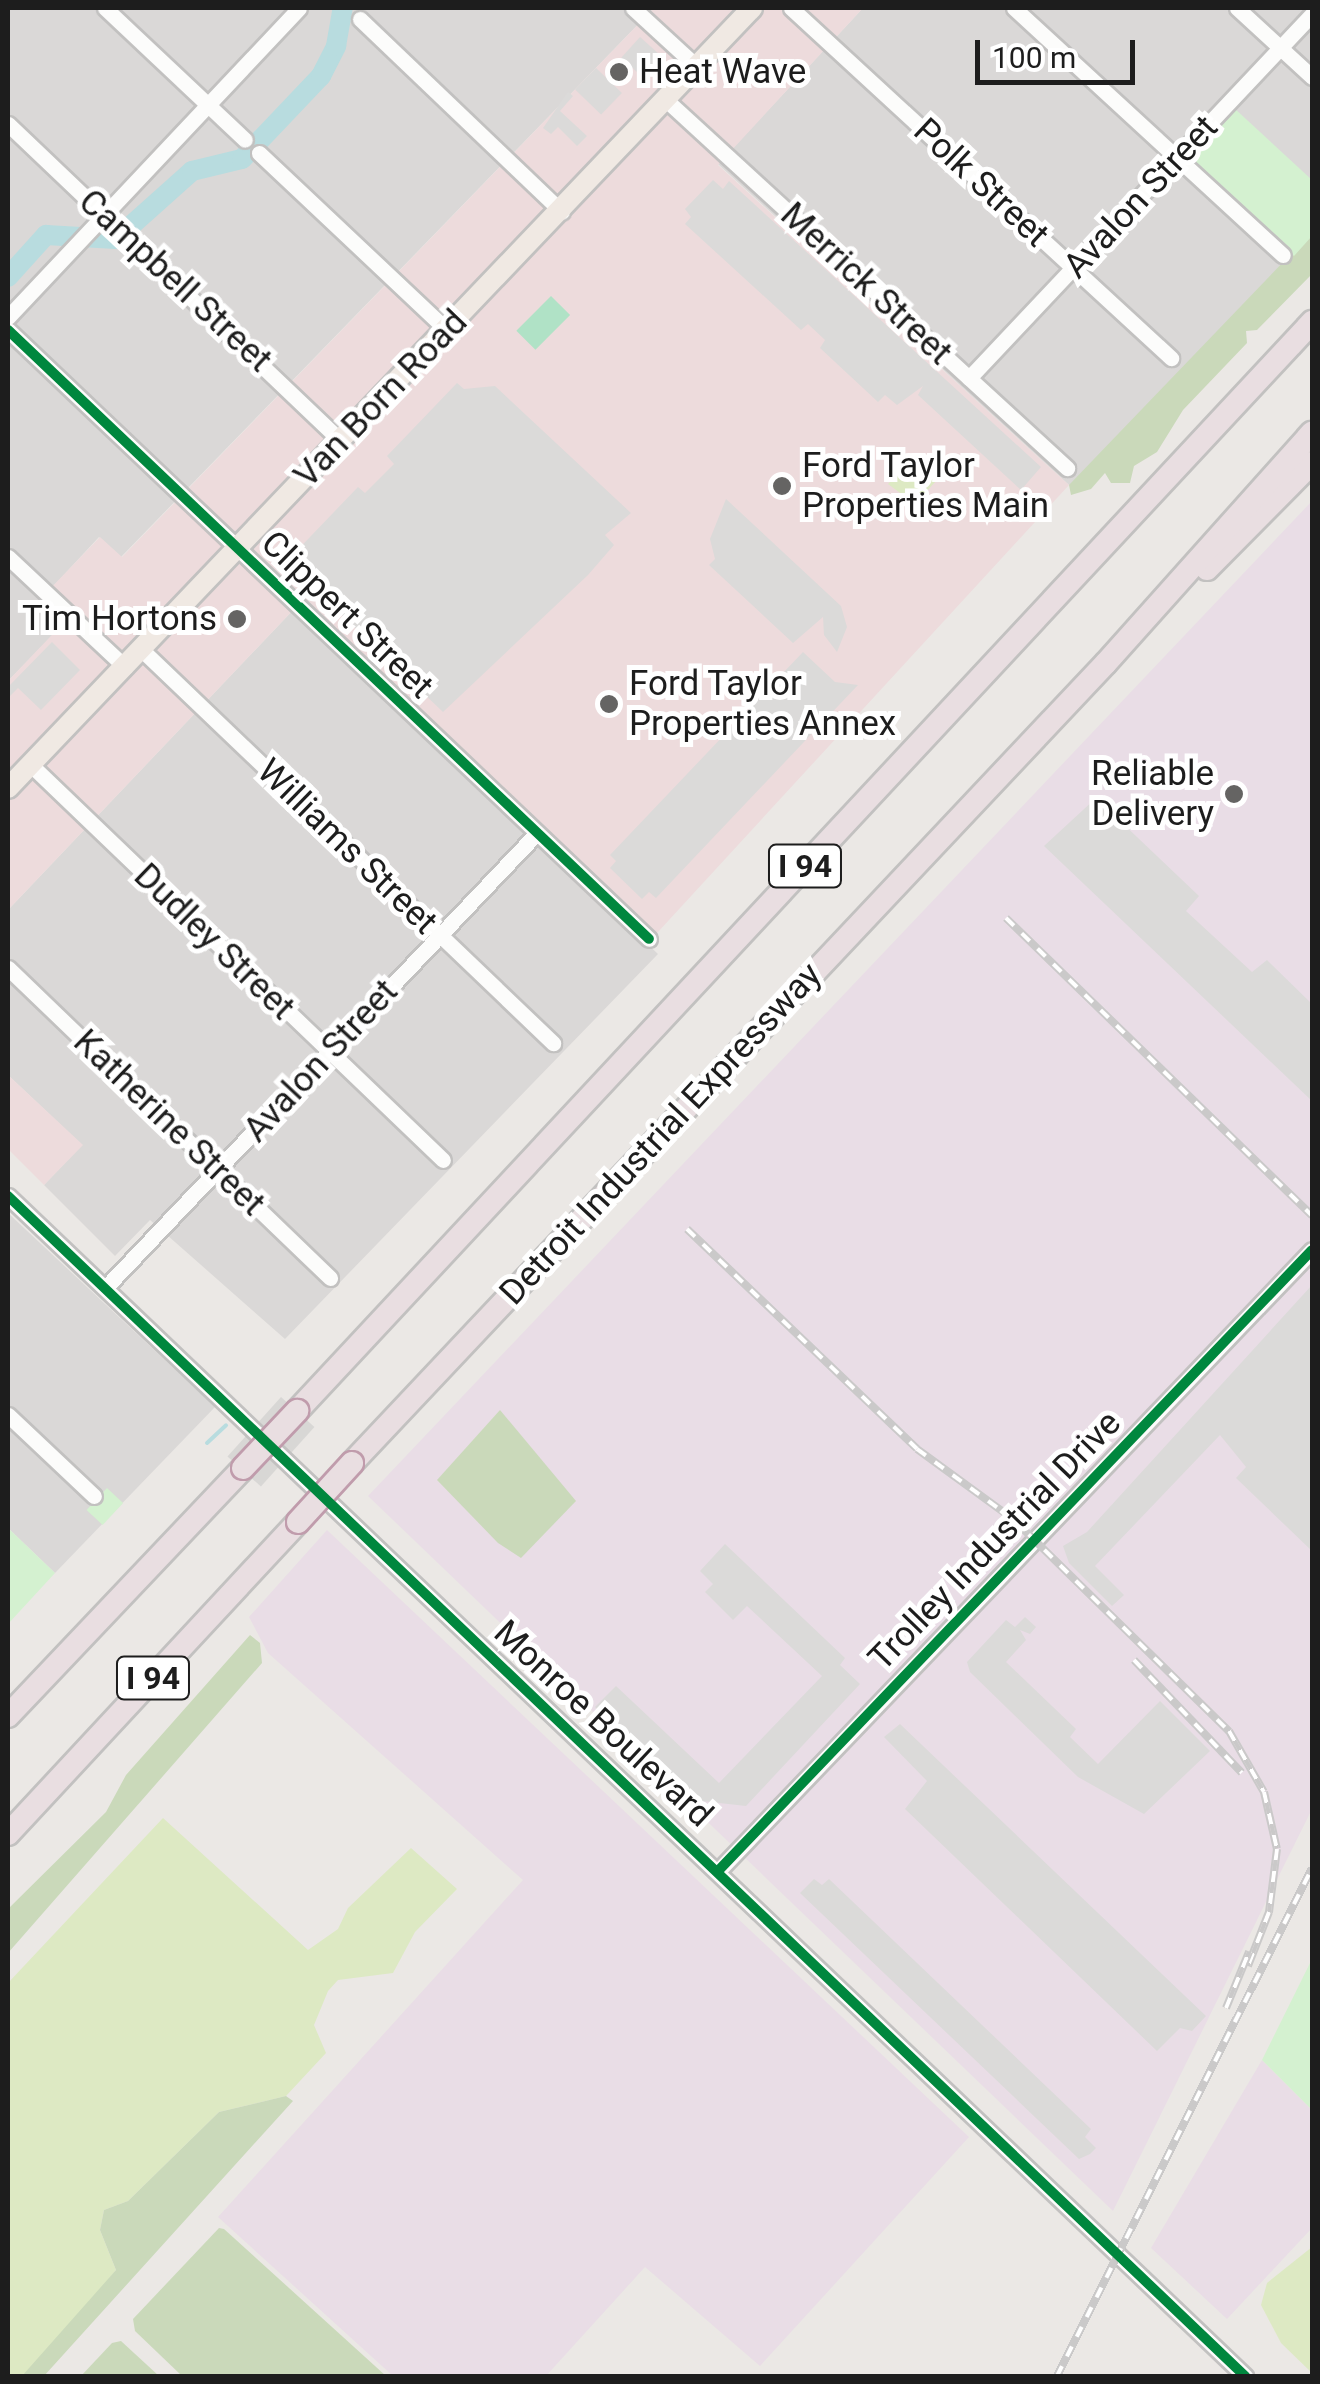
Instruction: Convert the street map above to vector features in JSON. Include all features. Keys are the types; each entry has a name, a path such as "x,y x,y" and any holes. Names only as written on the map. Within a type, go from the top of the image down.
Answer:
{"highway":[{"path":"1200,442 1312,301"},
{"name":"I 94","path":"8,1716 1312,322"},
{"name":"Detroit Industrial Expressway","path":"8,1834 1106,663 1312,433"},
{"path":"1106,663 1312,464"}],"main road":[{"name":"Van Born Road","path":"15,776 142,650 752,8"}],"street":[{"path":"105,8 246,140"},
{"path":"8,317 90,232 111,222 208,105 300,8"},
{"path":"633,8 696,66"},
{"name":"Polk Street","path":"791,8 1171,358"},
{"path":"1014,8 1282,256"},
{"path":"1237,8 1312,77"},
{"name":"Avalon Street","path":"969,378 1312,14"},
{"path":"360,18 562,212"},
{"name":"Merrick Street","path":"666,99 1067,468"},
{"name":"Campbell Street","path":"8,124 341,440"},
{"path":"259,152 446,330"},
{"name":"Clippert Street","path":"8,330 648,939"},
{"path":"8,557 125,667"},
{"name":"Williams Street","path":"142,650 552,1044"},
{"name":"Dudley Street","path":"15,776 329,1052 442,1160"},
{"name":"Avalon Street","path":"106,1288 537,834"},
{"name":"Katherine Street","path":"8,968 330,1278"},
{"name":"Monroe Boulevard","path":"8,1196 1245,2376"},
{"name":"Trolley Industrial Drive","path":"718,1871 1312,1250"},
{"path":"8,1414 94,1496"}],"shaded area":[{"path":"8,8 654,8 121,557 99,537 47,593 71,616 8,681"},
{"path":"654,8 863,8 718,165 1069,485 646,945 296,607 8,910 8,681 70,616 46,593 100,537 122,557"},
{"path":"863,8 1312,8 1312,236 1080,487 1069,485 718,164"},
{"path":"640,37 662,57 644,78 621,58"},
{"path":"596,68 622,93 601,115 575,90"},
{"path":"568,92 573,96 560,111 587,136 577,146 558,127 551,134 543,128"},
{"path":"713,180 723,189 729,181 1041,467 1021,490 918,395 923,386 897,405 885,395 878,402 820,348 825,340 808,324 801,330 685,224 691,217 685,209"},
{"path":"457,383 464,389 495,386 631,513 605,535 614,545 588,575 443,712 286,562 358,487 365,493 394,464 387,456"},
{"path":"726,499 841,606 847,627 837,652 824,635 823,617 793,643 709,565 715,559 710,539"},
{"path":"1312,501 1312,1809 1113,2211 368,1496"},
{"path":"296,607 658,954 285,1339 150,1220 115,1256 44,1185 82,1145 8,1075 8,987 17,977 8,968 8,910"},
{"path":"52,642 80,670 41,710 18,688 8,698 8,687"},
{"path":"803,652 835,682 858,685 656,898 649,892 642,899 610,868 616,861 610,855"},
{"path":"1096,798 1199,896 1186,911 1252,972 1267,960 1312,1004 1312,1101 1044,846"},
{"path":"8,1075 83,1145 44,1185 8,1149"},
{"path":"8,1213 215,1407 55,1573 8,1528"},
{"path":"1312,1285 1312,1551 1236,1478 1246,1467 1220,1435 1095,1566 1124,1595 1112,1606 1069,1563 1063,1546 1087,1532"},
{"path":"327,1530 969,2137 760,2366 645,2267 546,2376 393,2376 218,2217 523,1880 268,1653 249,1617"},
{"path":"725,1544 845,1658 840,1665 860,1684 746,1806 693,1800 595,1707 616,1686 719,1783 822,1676 747,1606 733,1620 705,1592 713,1584 700,1571"},
{"path":"1025,1617 1036,1627 1030,1634 1020,1630 1026,1640 1006,1662 1076,1729 1070,1737 1098,1764 1160,1701 1210,1751 1144,1814 1078,1777 970,1672 967,1662 1006,1620 1015,1627"},
{"path":"900,1724 1206,2016 1192,2031 1180,2028 1157,2051 905,1809 927,1781 884,1737"},
{"path":"814,1879 822,1885 829,1879 1091,2129 1085,2137 1096,2148 1079,2159 800,1893"},
{"path":"1262,2060 1312,2110 1312,2228 1227,2319 1151,2248"}],"green space":[{"path":"1234,108 1312,180 1312,236 1294,256 1188,158"},
{"path":"1312,232 1312,274 1257,330 1246,331 1247,343 1183,410 1157,452 1134,466 1130,483 1111,483 1105,473 1091,489 1071,495 1069,485"},
{"path":"551,296 570,315 535,350 516,331"},
{"path":"917,453 937,469 936,481 915,504 888,484"},
{"path":"500,1410 576,1501 521,1558 498,1543 437,1480"},
{"path":"107,1488 123,1503 103,1525 87,1510"},
{"path":"8,1528 55,1573 8,1624"},
{"path":"250,1635 260,1643 262,1663 8,1953 8,1909 106,1812 126,1775"},
{"path":"163,1818 308,1950 338,1929 348,1908 411,1848 457,1889 415,1932 393,1973 338,1980 328,1991 314,2025 326,2053 286,2096 219,2112 128,2201 104,2210 100,2230 116,2270 44,2357 22,2376 8,2376 8,1983"},
{"path":"1312,1959 1312,2110 1262,2060"},
{"path":"286,2096 293,2101 44,2376 22,2376 116,2270 100,2230 104,2210 128,2201 219,2112"},
{"path":"219,2228 386,2376 182,2376 135,2331 133,2319"},
{"path":"1312,2247 1312,2373 1281,2343 1261,2305 1267,2283"},
{"path":"121,2341 159,2376 81,2376 112,2343"}],"pier":[{"path":"281,1397 314,1427 261,1487 227,1456"}],"waterway":[{"path":"8,277 46,235 116,239 192,171 242,159 321,76 336,46 343,8"},
{"path":"207,1443 226,1425"}],"railway":[{"path":"1006,918 1312,1216"},
{"path":"687,1229 917,1449 1013,1519 1229,1731 1264,1792 1277,1849 1269,1912 1248,1966"},
{"path":"1134,1660 1242,1773"},
{"path":"1057,2376 1312,1868"},
{"path":"1226,2008 1249,1952"}],"cycle path":[{"path":"8,330 649,939"},
{"path":"8,1196 1245,2376"},
{"path":"718,1871 1312,1250"}],"place":[{"name":"Heat Wave","path":"619,72"},
{"name":"Ford Taylor Properties Main","path":"782,486"},
{"name":"Tim Hortons","path":"237,619"},
{"name":"Ford Taylor Properties Annex","path":"609,704"},
{"name":"Reliable Delivery","path":"1234,794"}]}
